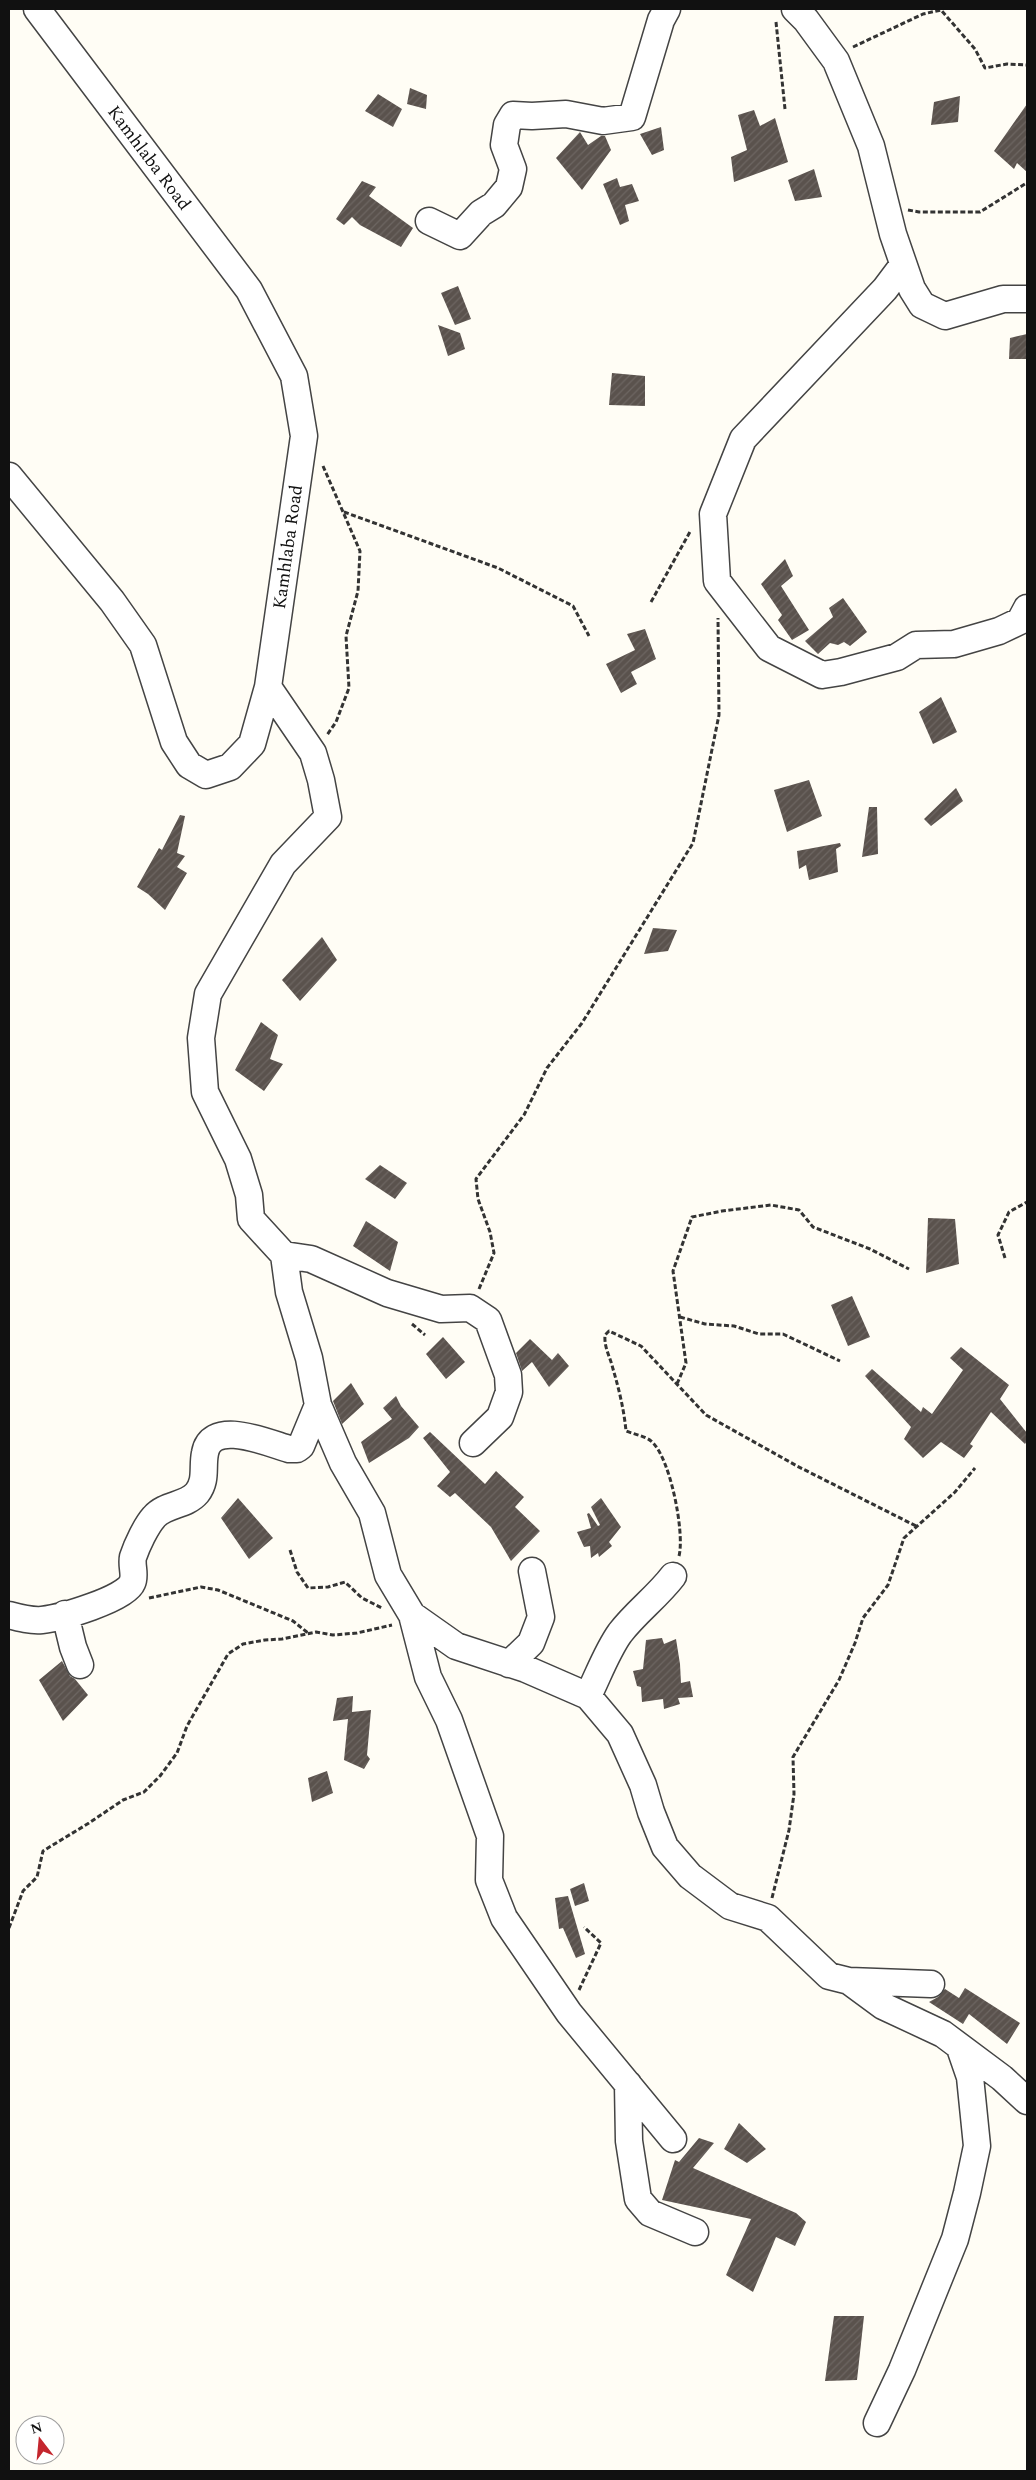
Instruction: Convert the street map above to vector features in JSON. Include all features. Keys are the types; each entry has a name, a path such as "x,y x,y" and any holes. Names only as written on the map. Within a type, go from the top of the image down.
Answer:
{"street":[{"name":"Kamhlaba Road","path":"9,476 112,601 143,645 174,742 190,765 206,775 230,767 252,744 268,687 304,436 294,376 249,290 37,9"},
{"path":"428,221 460,236 504,193 509,186 513,169 504,145 507,126 514,115 566,114 603,121 632,117 661,20 667,9"},
{"path":"785,12 832,56 871,146 902,264 912,289 922,305 945,316 1003,299 1027,299"},
{"path":"902,264 885,289 742,439 713,514 717,581 769,648 822,675 841,672 896,657 916,645 954,644 999,631 1020,621 1027,608"},
{"path":"268,687 313,753 321,780 328,817 283,864 208,994 201,1038 205,1092 238,1159 249,1195 251,1219 284,1255 289,1292 309,1358 318,1405 343,1463 372,1512 388,1575 406,1614 428,1677 449,1720 490,1836 488,1880 504,1918 569,2013 673,2139"},
{"path":"284,1255 311,1259 387,1293 441,1309 470,1308 488,1320 494,1332 508,1375 509,1392 500,1417 473,1443"},
{"path":"9,1615 31,1620 65,1614 114,1599 128,1590 132,1584 133,1557 156,1514 191,1498 202,1484 205,1477 205,1453 214,1439 220,1436 241,1434 289,1449 297,1449 301,1446 318,1405"},
{"path":"509,1664 531,1643 541,1617 532,1571"},
{"path":"588,1696 618,1635 637,1612 660,1593 673,1576"},
{"path":"65,1614 73,1647 80,1665"},
{"path":"406,1614 456,1646 526,1669 588,1696 620,1734 643,1785 665,1847 690,1876 730,1906 768,1918 829,1976 850,1981 931,1984"},
{"path":"850,1981 883,2006 943,2034 1002,2078 1027,2101"},
{"path":"877,2423 902,2370 955,2239 967,2194 977,2146 970,2077 960,2048"},
{"path":"628,2084 629,2141 638,2199 650,2213 695,2232"}],"path":[{"path":"832,56 923,14 941,10 975,49 985,68 1008,64 1027,65"},
{"path":"785,12 786,109"},
{"path":"885,205 919,212 980,212 1025,184"},
{"path":"304,436 325,470 360,551 358,591 346,636 349,688 336,722 313,753"},
{"path":"344,512 498,568 574,606 589,636"},
{"path":"651,602 695,524"},
{"path":"470,1308 494,1253 490,1232 478,1199 476,1178 524,1115 547,1068 582,1023 693,844 719,715 717,581"},
{"path":"1005,1258 998,1235 1009,1212 1027,1202"},
{"path":"677,1384 686,1363 674,1271 692,1218 722,1211 771,1205 799,1210 813,1226 909,1269"},
{"path":"680,1317 705,1324 734,1326 759,1334 783,1334 840,1361"},
{"path":"673,1576 680,1554 677,1504 662,1456 651,1441 626,1431 613,1366 605,1346 605,1335 613,1331 641,1346 706,1415 797,1466 918,1527"},
{"path":"768,1918 777,1871 789,1830 794,1794 794,1757 839,1680 855,1643 863,1618 888,1585 904,1538 955,1492 975,1468"},
{"path":"9,1928 23,1891 37,1877 43,1850 123,1800 144,1792 160,1776 178,1753 187,1726 228,1654 243,1644 282,1639 308,1633 356,1633 391,1627 406,1614 362,1598 345,1582 328,1587 308,1588 298,1572 290,1550"},
{"path":"114,1599 152,1598 201,1587 218,1590 252,1602 270,1613 293,1621 308,1633"},
{"path":"569,2013 600,1943 584,1927"}],"building":[{"path":"410,88 427,95 426,109 407,104"},
{"path":"378,94 402,109 393,127 365,111"},
{"path":"960,96 958,122 931,125 934,102"},
{"path":"1027,104 1027,172 1017,163 1014,169 994,151"},
{"path":"754,110 760,126 775,118 788,162 734,182 731,157 747,150 738,115"},
{"path":"661,127 664,150 652,155 640,134"},
{"path":"580,132 588,145 601,136 605,136 611,150 582,190 556,158"},
{"path":"814,169 822,197 795,201 788,180"},
{"path":"617,178 620,187 632,184 639,201 625,205 629,221 620,225 603,184"},
{"path":"362,181 376,187 369,196 413,228 401,247 360,225 352,217 344,225 336,219"},
{"path":"458,286 471,319 455,325 441,293"},
{"path":"438,325 460,333 465,349 448,356"},
{"path":"1027,334 1027,359 1009,359 1010,338"},
{"path":"612,373 645,376 645,406 609,405"},
{"path":"785,559 793,576 781,586 809,630 792,640 778,620 782,615 761,584"},
{"path":"843,598 867,632 850,646 844,642 838,645 830,643 818,654 805,641 833,617 829,608"},
{"path":"645,629 656,659 631,672 637,684 621,693 606,664 635,650 627,634"},
{"path":"941,697 957,732 933,744 919,712"},
{"path":"809,780 822,816 787,832 774,790"},
{"path":"956,788 963,801 931,826 924,819"},
{"path":"869,807 877,807 878,854 862,857"},
{"path":"180,815 185,816 177,853 185,856 177,867 187,873 165,910 148,894 137,887 159,848 162,850"},
{"path":"840,843 841,846 836,849 838,872 809,880 806,865 799,869 797,851"},
{"path":"653,928 677,930 668,951 644,954"},
{"path":"322,937 337,960 300,1001 282,980"},
{"path":"261,1022 278,1035 270,1059 283,1064 264,1091 235,1070"},
{"path":"380,1165 407,1183 395,1199 365,1179"},
{"path":"928,1218 955,1219 959,1264 926,1273"},
{"path":"366,1221 398,1242 390,1271 353,1246"},
{"path":"852,1296 870,1337 848,1346 831,1305"},
{"path":"443,1337 465,1362 446,1379 426,1354"},
{"path":"530,1339 552,1360 558,1353 569,1366 549,1387 532,1362 522,1371 516,1353"},
{"path":"961,1347 1009,1385 1000,1399 1027,1433 1027,1441 1025,1444 991,1412 970,1444 973,1446 964,1458 941,1442 923,1458 904,1439 911,1427 865,1376 872,1369 921,1412 923,1407 932,1414 963,1370 950,1358"},
{"path":"351,1383 364,1404 342,1424 333,1401"},
{"path":"396,1396 401,1406 419,1427 409,1438 369,1463 361,1442 392,1419 383,1408"},
{"path":"430,1432 485,1484 496,1471 524,1497 515,1507 540,1531 511,1561 491,1527 455,1493 450,1497 437,1486 450,1472 423,1438"},
{"path":"238,1498 273,1538 249,1559 221,1518"},
{"path":"601,1498 621,1527 609,1542 612,1546 599,1557 598,1553 591,1558 590,1546 584,1547 577,1532 591,1528 587,1514 589,1513 598,1526 600,1525 591,1507"},
{"path":"662,1638 664,1644 676,1639 681,1683 690,1681 693,1697 678,1698 680,1704 664,1709 663,1699 642,1702 641,1687 637,1686 633,1671 643,1669 646,1640"},
{"path":"62,1661 70,1676 75,1679 88,1695 63,1721 39,1680"},
{"path":"353,1696 352,1712 371,1710 367,1755 370,1759 364,1769 344,1760 348,1719 333,1721 337,1698"},
{"path":"327,1771 333,1793 312,1802 308,1778"},
{"path":"584,1883 589,1901 575,1906 570,1889"},
{"path":"568,1896 585,1954 576,1958 563,1928 559,1929 555,1898"},
{"path":"965,1988 1020,2023 1007,2044 969,2014 963,2024 929,2002 938,1997 945,1989 959,1998"},
{"path":"739,2123 766,2149 747,2163 724,2149"},
{"path":"699,2138 714,2143 693,2168 796,2213 806,2222 795,2246 776,2237 753,2292 726,2275 751,2219 662,2200 675,2160 679,2162"},
{"path":"834,2316 864,2316 857,2380 825,2381"}]}
